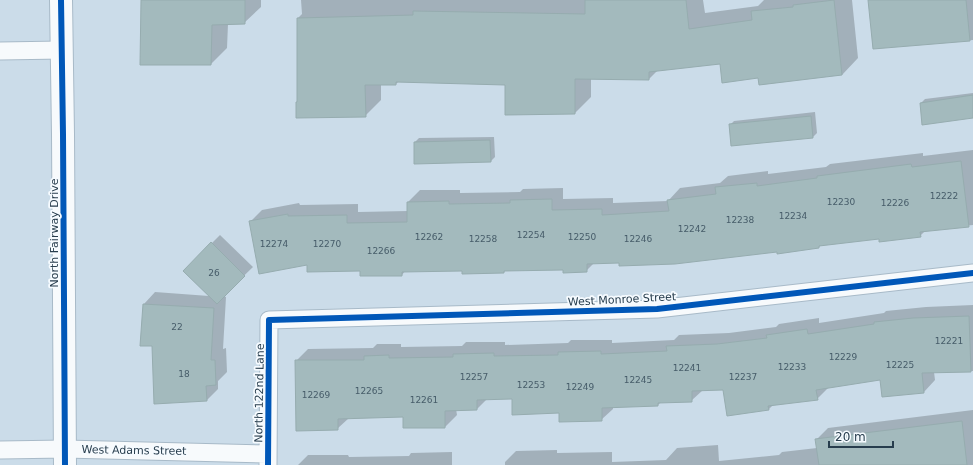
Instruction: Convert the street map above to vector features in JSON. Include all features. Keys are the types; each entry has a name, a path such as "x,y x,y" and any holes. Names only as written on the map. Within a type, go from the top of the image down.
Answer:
{"street":[{"name":"North Fairway Drive","path":"61,0 65,457"},
{"path":"0,51 62,50"},
{"name":"West Monroe Street","path":"269,320 657,309 973,273"},
{"name":"North 122nd Lane","path":"268,460 269,320"},
{"name":"West Adams Street","path":"0,450 65,457 268,460"}],"building":[{"path":"141,0 245,0 245,24 212,25 211,65 140,65"},
{"path":"585,0 686,0 689,29 752,20 751,11 793,7 793,5 834,0 842,75 759,85 758,78 722,83 720,64 649,72 649,80 575,79 575,114 505,115 505,85 396,82 396,85 365,85 366,117 296,118 297,18 413,15 413,11 585,14"},
{"path":"868,0 966,0 970,41 873,49"},
{"path":"973,95 973,118 922,125 920,103"},
{"path":"811,116 813,138 731,146 729,124"},
{"path":"490,140 491,162 414,164 414,142"},
{"path":"961,161 969,227 920,232 921,237 879,242 879,239 819,246 819,248 777,254 777,252 675,264 619,266 619,263 587,264 587,272 563,273 563,270 504,271 504,273 462,274 462,271 402,272 402,276 360,276 360,271 307,272 307,265 259,274 249,221 288,214 288,216 347,215 347,223 407,222 407,202 449,201 449,204 510,203 510,200 552,199 552,210 602,209 602,215 669,211 667,200 716,194 715,187 757,183 757,186 817,178 817,176 911,164 912,167"},
{"path":"211,242 245,276 217,304 183,271"},
{"path":"143,304 214,308 211,360 215,360 216,385 206,386 207,401 154,404 152,346 140,346"},
{"path":"969,316 971,372 922,373 924,393 882,397 880,380 816,390 818,400 768,406 769,410 727,416 723,390 692,391 692,402 658,403 658,406 602,408 602,421 559,422 559,413 512,415 512,399 477,400 477,410 445,411 445,428 403,428 403,417 338,419 338,430 296,431 295,360 364,360 364,356 389,355 389,358 453,357 453,354 494,353 494,356 558,355 558,352 601,351 601,354 667,351 666,346 717,344 767,338 766,335 807,329 808,334 874,324 874,322 913,318"},
{"path":"962,421 967,465 819,465 815,439"}],"cycle path":[{"path":"61,0 65,465"},
{"path":"268,465 269,320 657,309 973,273"}]}
